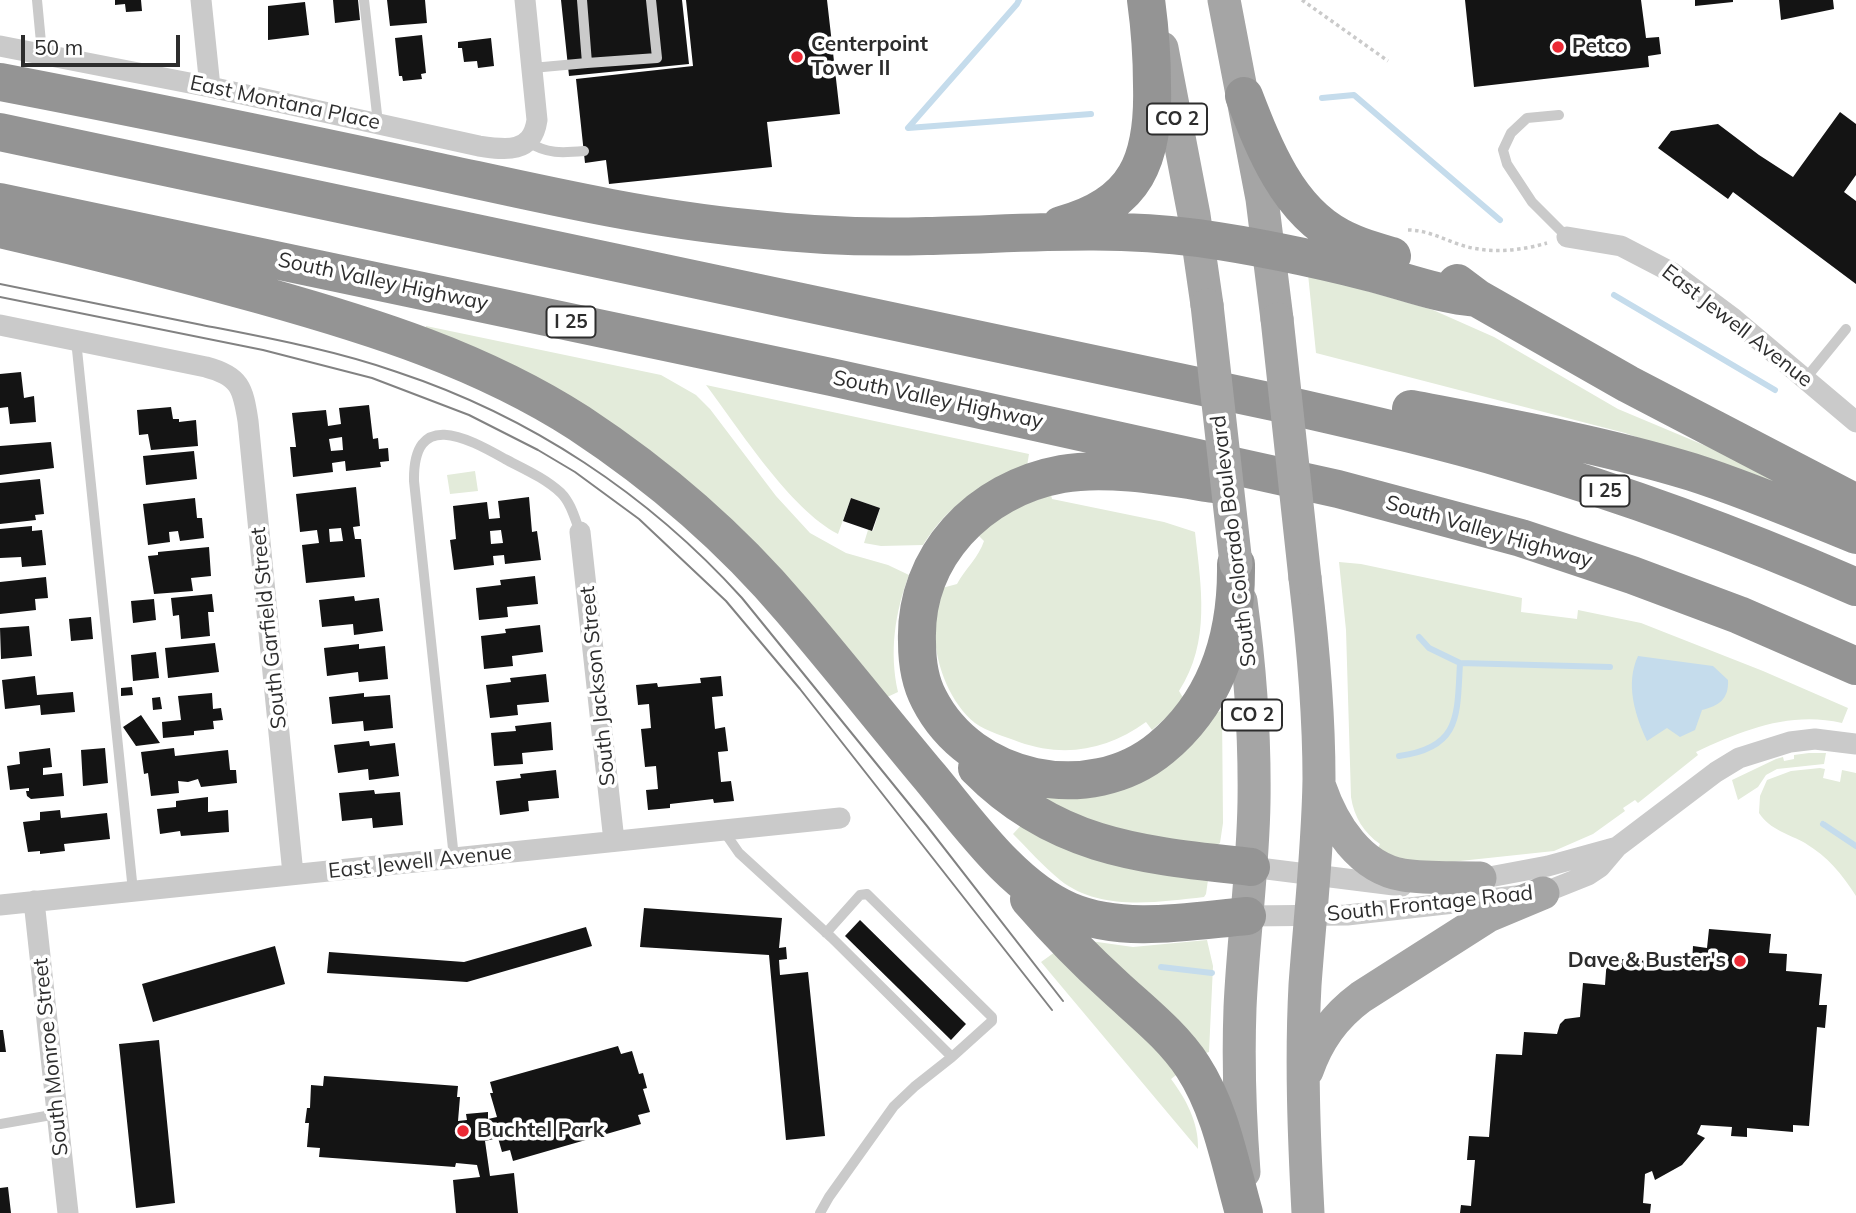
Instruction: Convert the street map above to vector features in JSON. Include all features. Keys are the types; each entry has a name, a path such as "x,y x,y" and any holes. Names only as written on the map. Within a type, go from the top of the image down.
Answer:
{"highway":[{"path":"995,233 1052,227 1087,217 1116,198 1133,180 1148,149 1152,113 1152,65 1146,0"},
{"path":"0,82 200,120 570,200 669,218 745,228 834,235 924,236 1069,230 1130,232 1269,250 1364,271 1451,296 1477,298"},
{"path":"1244,96 1266,151 1282,179 1302,205 1328,230 1342,239 1420,264 1457,283 1477,298 1639,390 1856,503"},
{"name":"I 25","path":"0,132 1278,402 1464,447 1660,509 1856,587"},
{"name":"South Valley Highway","path":"0,202 946,402 1338,489 1486,528 1581,558 1688,596 1856,666"},
{"path":"0,229 105,253 398,336 467,363 524,390 583,426 671,490 711,525 789,606 985,842 1023,893 1091,965 1164,1032 1192,1066 1210,1097 1246,1213"},
{"path":"869,316 1104,352 1572,441 1693,472 1856,535"},
{"path":"1251,867 1126,850 1104,845 1051,823 1026,809 982,772 955,743 929,700 921,674 916,635 920,605 930,571 951,537 975,512 1004,494 1033,481 1079,472 1212,483 1486,528"},
{"path":"929,700 966,743 982,755 1017,773 1039,779 1070,781 1101,778 1122,771 1142,762 1170,741 1195,713 1212,684 1233,622 1236,564"},
{"path":"985,842 1034,890 1070,912 1090,918 1150,923 1247,916"}],"main road":[{"name":"South Colorado Boulevard","path":"1152,0 1198,239 1248,654 1254,804 1240,1010 1241,1128 1246,1213"},
{"path":"1224,0 1244,96 1269,250 1317,705 1319,783 1306,985 1303,1090 1308,1213"},
{"path":"1319,783 1342,832 1359,854 1371,863 1401,875 1480,878"},
{"path":"1303,1090 1317,1046 1333,1022 1348,1007 1384,981 1488,916 1543,893"}],"street":[{"path":"201,0 210,87"},
{"path":"525,0 537,120 533,136 528,142"},
{"name":"East Montana Place","path":"0,46 210,87 479,146 511,148 528,142"},
{"name":"East Jewell Avenue","path":"1567,237 1621,246 1654,262 1716,305 1856,422"},
{"path":"0,325 76,340"},
{"name":"South Garfield Street","path":"76,340 206,367 228,374 239,383 248,421 293,874"},
{"name":"South Jackson Street","path":"580,532 614,841"},
{"name":"South Frontage Road","path":"1247,916 1347,915 1543,893 1588,875 1600,867 1617,846 1703,781 1739,758 1790,742 1815,739 1856,744"},
{"name":"East Jewell Avenue","path":"0,905 840,818"},
{"name":"South Frontage Road","path":"1251,867 1409,887 1437,886 1548,866 1617,846"},
{"name":"South Monroe Street","path":"34,901 68,1213"}],"lane":[{"path":"37,0 42,53"},
{"path":"364,0 378,123"},
{"path":"582,0 587,63"},
{"path":"533,68 657,58 651,0"},
{"path":"1559,115 1527,118 1510,133 1503,150 1507,164 1532,202 1567,237"},
{"path":"528,142 541,150 559,154 584,152"},
{"path":"1806,378 1846,329"},
{"path":"76,340 133,891"},
{"path":"454,858 414,481 413,464 419,448 435,436 448,433 481,445 543,479 561,493 580,532"},
{"path":"723,830 739,853 826,933 952,1057"},
{"path":"820,1213 894,1106 992,1021 992,1017 867,894 860,895 826,933"},
{"path":"0,1124 57,1114"}],"path":[{"path":"1302,0 1388,61"},
{"path":"1400,230 1420,231 1463,246 1484,250 1527,249 1567,237"}],"green space":[{"path":"1308,274 1433,310 1494,337 1618,409 1787,480 1809,497 1625,433 1316,353"},
{"path":"426,326 661,375 696,395 710,409 776,496 810,533 846,553 888,565 909,575 895,632 894,662 898,692 883,699 783,573 425,334"},
{"path":"706,385 1029,454 1027,466 969,496 945,516 923,545 881,546 864,543 868,530 873,531 880,508 851,498 838,534 820,522 784,488"},
{"path":"475,471 478,491 450,494 447,475"},
{"path":"1051,495 1052,499 1164,522 1195,532 1201,593 1200,633 1196,653 1179,691 1185,701 1152,730 1146,722 1101,745 1069,750 1036,747 996,734 975,723 959,706 946,684 938,660 935,636 942,588 957,584 975,558 984,541 977,534 1015,508"},
{"path":"1339,562 1361,564 1522,598 1521,612 1577,619 1578,610 1641,623 1848,708 1842,723 1804,719 1785,721 1731,736 1696,752 1698,755 1638,803 1635,800 1623,808 1625,811 1593,834 1554,851 1432,864 1375,854 1380,844 1361,824 1351,797 1346,630"},
{"path":"1222,711 1223,823 1220,843 1212,848 1089,826 1039,795 1212,713"},
{"path":"1826,753 1824,764 1777,769 1766,775 1758,787 1738,800 1732,780 1776,759 1783,757 1784,761 1794,759 1794,755"},
{"path":"1825,769 1823,778 1840,782 1842,770 1856,773 1856,843 1827,826 1824,821 1820,823 1856,847 1856,896 1840,873 1821,854 1774,828 1759,813 1760,796 1767,780 1791,771"},
{"path":"1025,821 1209,873 1206,894 1204,897 1149,902 1111,901 1093,897 1060,880 1013,834"},
{"path":"1083,940 1133,947 1207,940 1213,966 1209,1052 1200,1055"},
{"path":"1055,952 1180,1072 1171,1079 1190,1112 1198,1139 1198,1149 1041,962"}],"water":[{"path":"1638,656 1713,666 1728,680 1725,697 1718,704 1702,710 1695,730 1680,737 1667,728 1647,741 1633,699 1632,677"}],"building":[{"path":"115,0 141,0 142,11 126,12 125,4 115,5"},
{"path":"333,0 358,0 360,20 335,23"},
{"path":"387,0 425,0 427,23 390,26"},
{"path":"561,0 682,0 689,64 569,76"},
{"path":"686,0 827,0 840,114 767,122 772,167 609,184 606,160 585,163 576,79 693,66"},
{"name":"Petco","path":"1465,0 1641,0 1646,38 1659,37 1661,54 1648,56 1649,67 1474,87"},
{"path":"1695,0 1733,0 1733,2 1695,6"},
{"path":"1779,0 1833,0 1834,9 1781,20"},
{"path":"305,2 309,35 268,40 268,6"},
{"path":"422,35 426,73 421,74 422,79 403,81 402,76 399,76 395,38"},
{"path":"491,38 494,66 478,68 477,61 464,62 462,48 458,48 458,42"},
{"path":"1840,112 1856,124 1856,175 1844,192 1856,201 1856,284 1733,192 1728,199 1658,148 1671,131 1718,124 1793,177"},
{"path":"21,372 24,398 34,396 36,422 10,424 8,407 0,408 0,374"},
{"path":"369,405 373,439 378,438 379,449 388,448 389,461 380,462 381,467 346,471 345,461 332,463 333,472 293,477 290,447 296,447 292,413 326,410 328,426 341,424 339,408","holes":["342,437 343,450 331,451 329,439"]},
{"path":"171,407 173,419 179,419 179,422 196,420 198,446 151,450 148,434 139,435 137,410"},
{"path":"51,442 54,468 0,475 0,446"},
{"path":"194,451 197,479 146,485 143,456"},
{"path":"40,479 44,514 35,515 36,520 0,524 0,483"},
{"path":"356,487 360,526 353,527 355,539 361,539 365,577 306,583 302,545 319,543 317,530 300,532 296,494","holes":["341,528 343,541 330,542 329,529"]},
{"path":"529,497 532,532 537,531 541,560 505,564 504,555 493,556 494,565 454,570 450,540 456,539 453,506 487,502 489,519 500,518 498,501","holes":["501,530 503,543 491,544 490,531"]},
{"path":"195,498 197,518 202,518 204,538 180,541 178,531 169,532 170,542 148,545 143,504"},
{"path":"851,498 880,508 872,531 843,521"},
{"path":"32,526 32,531 42,530 46,565 22,567 21,557 0,558 0,529"},
{"path":"209,547 211,576 191,578 193,591 154,594 148,556 158,555 158,552"},
{"path":"535,576 538,604 507,607 508,617 479,620 476,588 501,585 500,580"},
{"path":"46,577 48,598 35,599 36,610 0,614 0,582"},
{"path":"212,594 214,612 208,612 210,636 181,639 179,615 173,616 171,598"},
{"path":"354,596 355,601 379,598 383,631 354,635 353,624 322,627 319,600"},
{"path":"154,599 156,620 133,623 131,601"},
{"path":"91,617 93,639 71,641 69,619"},
{"path":"540,625 543,652 512,656 513,666 484,669 481,636 506,633 505,629"},
{"path":"29,626 32,656 1,659 0,628"},
{"path":"215,643 219,672 168,678 165,648"},
{"path":"359,644 359,649 385,646 388,679 359,682 358,672 327,676 324,648"},
{"path":"156,652 159,678 133,681 131,655"},
{"path":"546,674 549,702 517,705 518,715 490,718 486,685 511,682 510,678"},
{"path":"35,676 37,695 73,692 75,712 41,715 40,705 5,709 2,680"},
{"path":"721,676 723,696 712,697 715,729 725,727 728,751 718,752 721,782 731,781 734,801 714,803 713,799 670,804 670,808 648,810 646,790 658,789 656,766 645,767 641,729 651,728 649,704 638,705 636,685 657,683 658,687 701,683 700,678"},
{"path":"132,687 133,695 121,696 121,688"},
{"path":"212,693 213,709 221,708 223,720 213,721 214,729 194,731 194,735 163,738 162,722 181,720 178,696"},
{"path":"364,693 364,697 390,695 393,728 364,731 363,721 332,724 329,697"},
{"path":"160,697 162,709 153,710 152,698"},
{"path":"141,715 160,743 136,746 123,727"},
{"path":"551,722 553,750 522,753 523,764 494,766 491,733 516,731 515,726"},
{"path":"369,741 370,746 395,743 399,776 369,780 368,769 338,773 334,745"},
{"path":"50,748 52,767 43,768 43,775 62,773 64,796 31,799 26,791 29,791 29,788 10,790 7,766 20,764 19,752"},
{"path":"105,748 108,783 83,786 81,750"},
{"path":"174,748 175,756 228,750 230,770 236,770 237,783 201,787 198,779 178,781 179,793 151,796 148,773 144,774 141,752"},
{"path":"556,770 559,798 528,801 529,811 500,815 496,781 521,778 520,774"},
{"path":"374,790 375,794 400,792 403,825 373,828 372,818 342,821 339,793"},
{"path":"208,797 208,812 228,810 229,832 181,836 180,831 160,834 157,809 176,807 176,801"},
{"path":"60,810 61,818 107,813 110,839 64,844 65,851 40,854 40,851 28,852 23,822 40,820 40,812"},
{"path":"644,908 782,918 779,948 786,947 787,959 779,960 780,975 808,972 825,1136 786,1140 769,955 640,947"},
{"path":"860,920 966,1024 951,1040 845,936"},
{"path":"586,927 592,946 467,982 327,973 329,952 464,962"},
{"path":"1709,929 1771,934 1769,953 1787,954 1786,971 1822,974 1819,1005 1827,1005 1825,1028 1817,1027 1809,1126 1793,1125 1793,1132 1747,1128 1747,1137 1731,1136 1732,1127 1701,1125 1697,1134 1705,1138 1682,1165 1655,1180 1652,1171 1645,1174 1643,1203 1651,1204 1650,1213 1460,1213 1461,1205 1471,1206 1475,1160 1467,1160 1469,1136 1489,1137 1496,1054 1522,1055 1524,1032 1557,1034 1565,1019 1580,1017 1583,983 1605,985 1607,958 1692,964 1693,946 1707,948"},
{"path":"275,946 285,984 153,1022 142,984"},
{"path":"0,1030 3,1030 6,1052 0,1052"},
{"path":"159,1040 175,1203 136,1208 119,1044"},
{"name":"Buchtel Park","path":"618,1046 621,1054 632,1051 639,1074 643,1073 647,1088 643,1089 650,1112 638,1115 641,1124 513,1161 510,1150 502,1152 498,1138 485,1141 490,1176 514,1173 518,1213 456,1213 453,1180 480,1177 477,1165 456,1163 455,1167 319,1157 320,1148 307,1147 309,1123 305,1123 307,1108 310,1108 311,1085 323,1086 324,1076 458,1086 458,1121 467,1120 466,1114 488,1112 488,1119 497,1117 490,1093 493,1093 490,1082"},
{"path":"8,1187 11,1213 0,1213 0,1188"}],"waterway":[{"path":"1019,0 908,128 1091,114"},
{"path":"1322,98 1354,95 1500,220"},
{"path":"1614,295 1775,390"},
{"path":"1419,637 1429,648 1460,663 1610,667"},
{"path":"1399,756 1419,752 1445,737 1456,713 1460,663"},
{"path":"1823,824 1856,846"},
{"path":"1161,967 1212,973"}],"tram line":[{"path":"0,284 276,340 373,364 446,390 494,411 584,462 627,492 667,525 706,560 742,598 927,826 1063,1001"},
{"path":"0,297 263,350 372,378 469,415 575,472 639,519 726,601 800,689 1052,1010"}],"place":[{"name":"Petco","path":"1558,47"},
{"name":"Centerpoint Tower II","path":"797,57"},
{"name":"Dave & Buster's","path":"1740,961"},
{"name":"Buchtel Park","path":"463,1131"}]}
